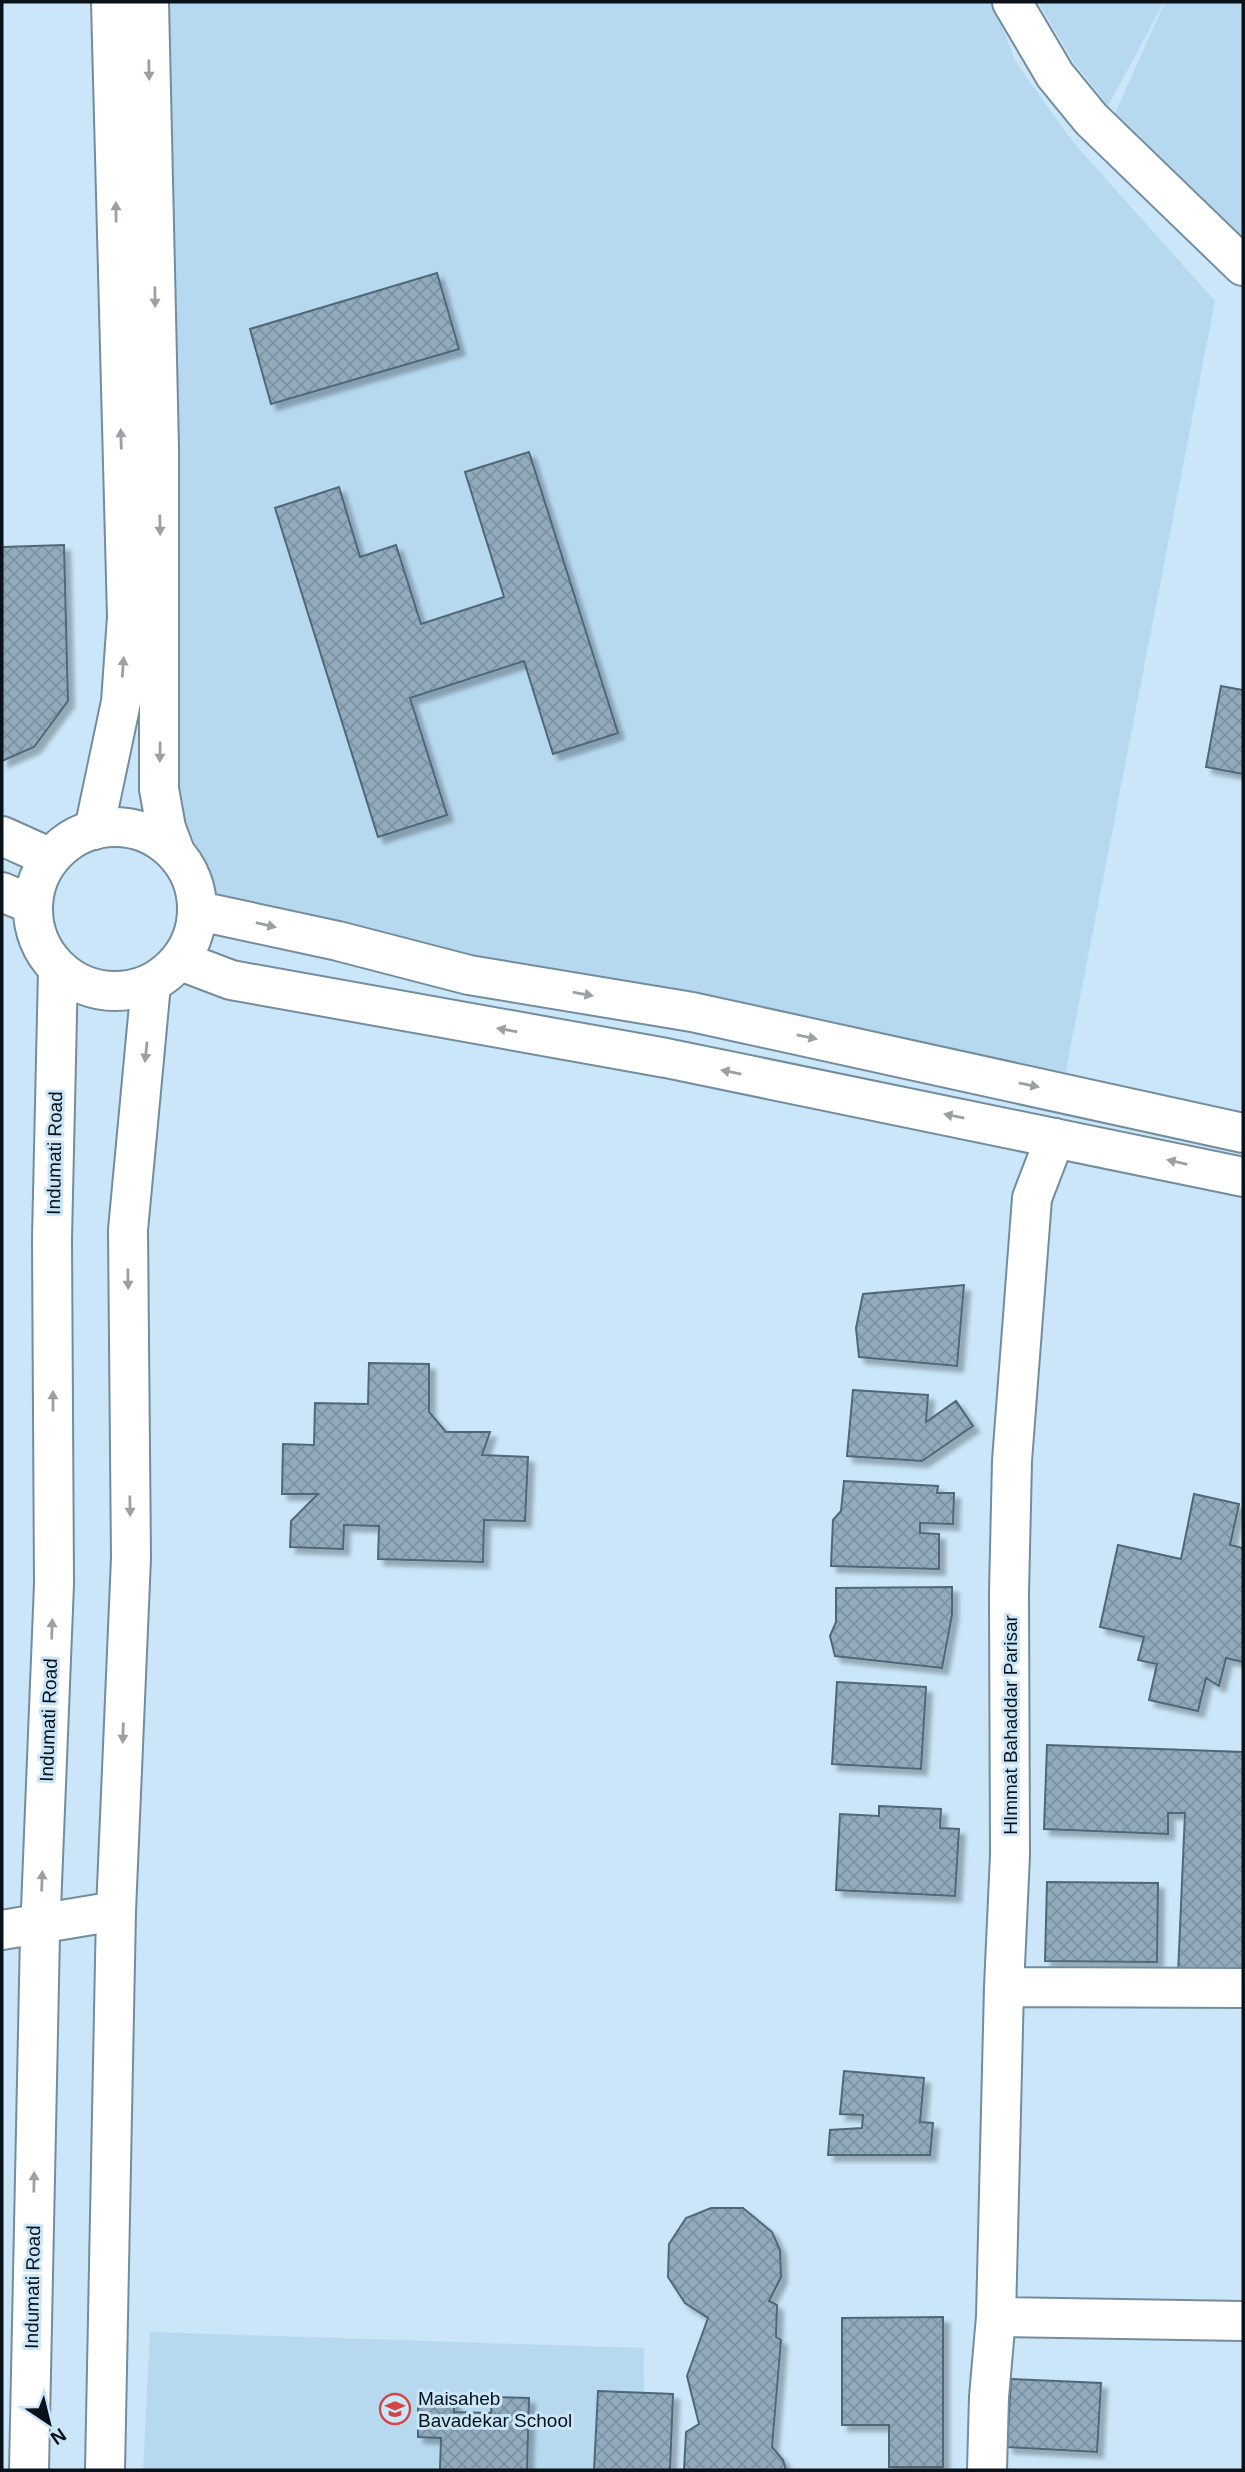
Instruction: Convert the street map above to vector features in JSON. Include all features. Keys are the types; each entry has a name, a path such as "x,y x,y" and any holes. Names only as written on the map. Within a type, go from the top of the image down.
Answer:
{"main road":[{"path":"94,830 121,702 127,617 111,2"},
{"path":"149,2 159,448 159,789 166,828 175,852 192,876 199,911 195,932 181,961 151,984 119,992 86,987 58,970 40,945 34,925 17,898 38,880 51,858 70,840 94,830 123,827 151,835 175,852"},
{"path":"1012,2 1055,75 1091,119 1243,266"},
{"path":"2,836 51,858"},
{"path":"199,911 338,941 469,975 692,1012 1243,1133"},
{"path":"181,961 231,980 666,1058 1243,1177"},
{"name":"Indumati Road","path":"29,2470 40,1926 54,1584 52,1239 58,970"},
{"path":"105,2470 116,1911 131,1558 128,1230 151,984"},
{"name":"HImmat Bahaddar Parisar","path":"987,2470 989,2397 996,2317 1010,1855 1009,1593 1016,1387 1032,1198 1055,1138"},
{"path":"2,1930 40,1926 116,1911"},
{"path":"1004,1987 1243,1988"},
{"path":"996,2317 1243,2321"}],"shaded area":[{"path":"137,2 993,2 1015,61 1073,142 1215,301 1060,1101 191,895 180,873 167,859"},
{"path":"1038,2 1164,2 1108,106 1073,61"},
{"path":"1165,2 1243,2 1243,244 1113,118"},
{"name":"Maisaheb Bavadekar School","path":"150,2332 644,2348 643,2470 143,2470"}],"building":[{"path":"437,273 459,349 271,404 250,329"},
{"path":"529,452 618,733 553,754 524,661 410,698 447,815 378,837 275,508 339,487 360,557 396,545 421,624 504,597 465,472"},
{"path":"64,545 68,701 34,747 2,761 2,547"},
{"path":"1221,686 1243,690 1243,774 1206,767"},
{"path":"964,1285 957,1366 859,1357 856,1328 863,1294"},
{"path":"369,1363 429,1364 429,1412 446,1432 490,1432 482,1455 528,1457 525,1521 484,1520 483,1562 378,1559 379,1526 344,1525 343,1549 290,1547 291,1521 318,1494 282,1494 283,1444 314,1445 315,1403 368,1404"},
{"path":"853,1390 928,1395 926,1422 956,1401 973,1426 922,1461 847,1456"},
{"path":"844,1481 938,1486 937,1493 954,1493 953,1524 920,1523 920,1533 939,1534 939,1569 831,1566 833,1520 841,1511"},
{"path":"1194,1494 1239,1504 1230,1545 1243,1548 1243,1662 1226,1658 1219,1686 1206,1678 1198,1711 1149,1700 1157,1664 1138,1660 1144,1637 1100,1627 1118,1545 1181,1559"},
{"path":"952,1587 952,1615 942,1668 835,1656 830,1636 836,1622 836,1588"},
{"path":"837,1682 926,1687 921,1769 832,1764"},
{"path":"1047,1745 1243,1752 1243,1977 1178,1974 1185,1813 1168,1813 1168,1834 1044,1829"},
{"path":"879,1806 941,1809 940,1828 959,1829 955,1896 836,1890 840,1814 879,1816"},
{"path":"1047,1882 1158,1883 1157,1962 1045,1961"},
{"path":"844,2071 924,2078 920,2122 933,2123 930,2155 828,2155 830,2130 862,2128 863,2115 840,2114"},
{"path":"711,2208 743,2208 772,2232 780,2250 781,2277 769,2301 777,2305 776,2337 781,2340 772,2447 783,2460 786,2470 684,2470 686,2432 699,2424 687,2376 708,2318 685,2303 668,2277 669,2244 686,2218"},
{"path":"943,2317 943,2467 889,2467 889,2425 842,2425 842,2318"},
{"path":"1011,2379 1101,2383 1097,2452 1007,2447"},
{"path":"598,2391 673,2394 670,2470 594,2470"},
{"path":"418,2394 454,2395 454,2412 491,2413 492,2397 529,2398 527,2470 440,2470 441,2438 418,2437"}],"place":[{"name":"Maisaheb Bavadekar School","path":"395,2409"}]}
